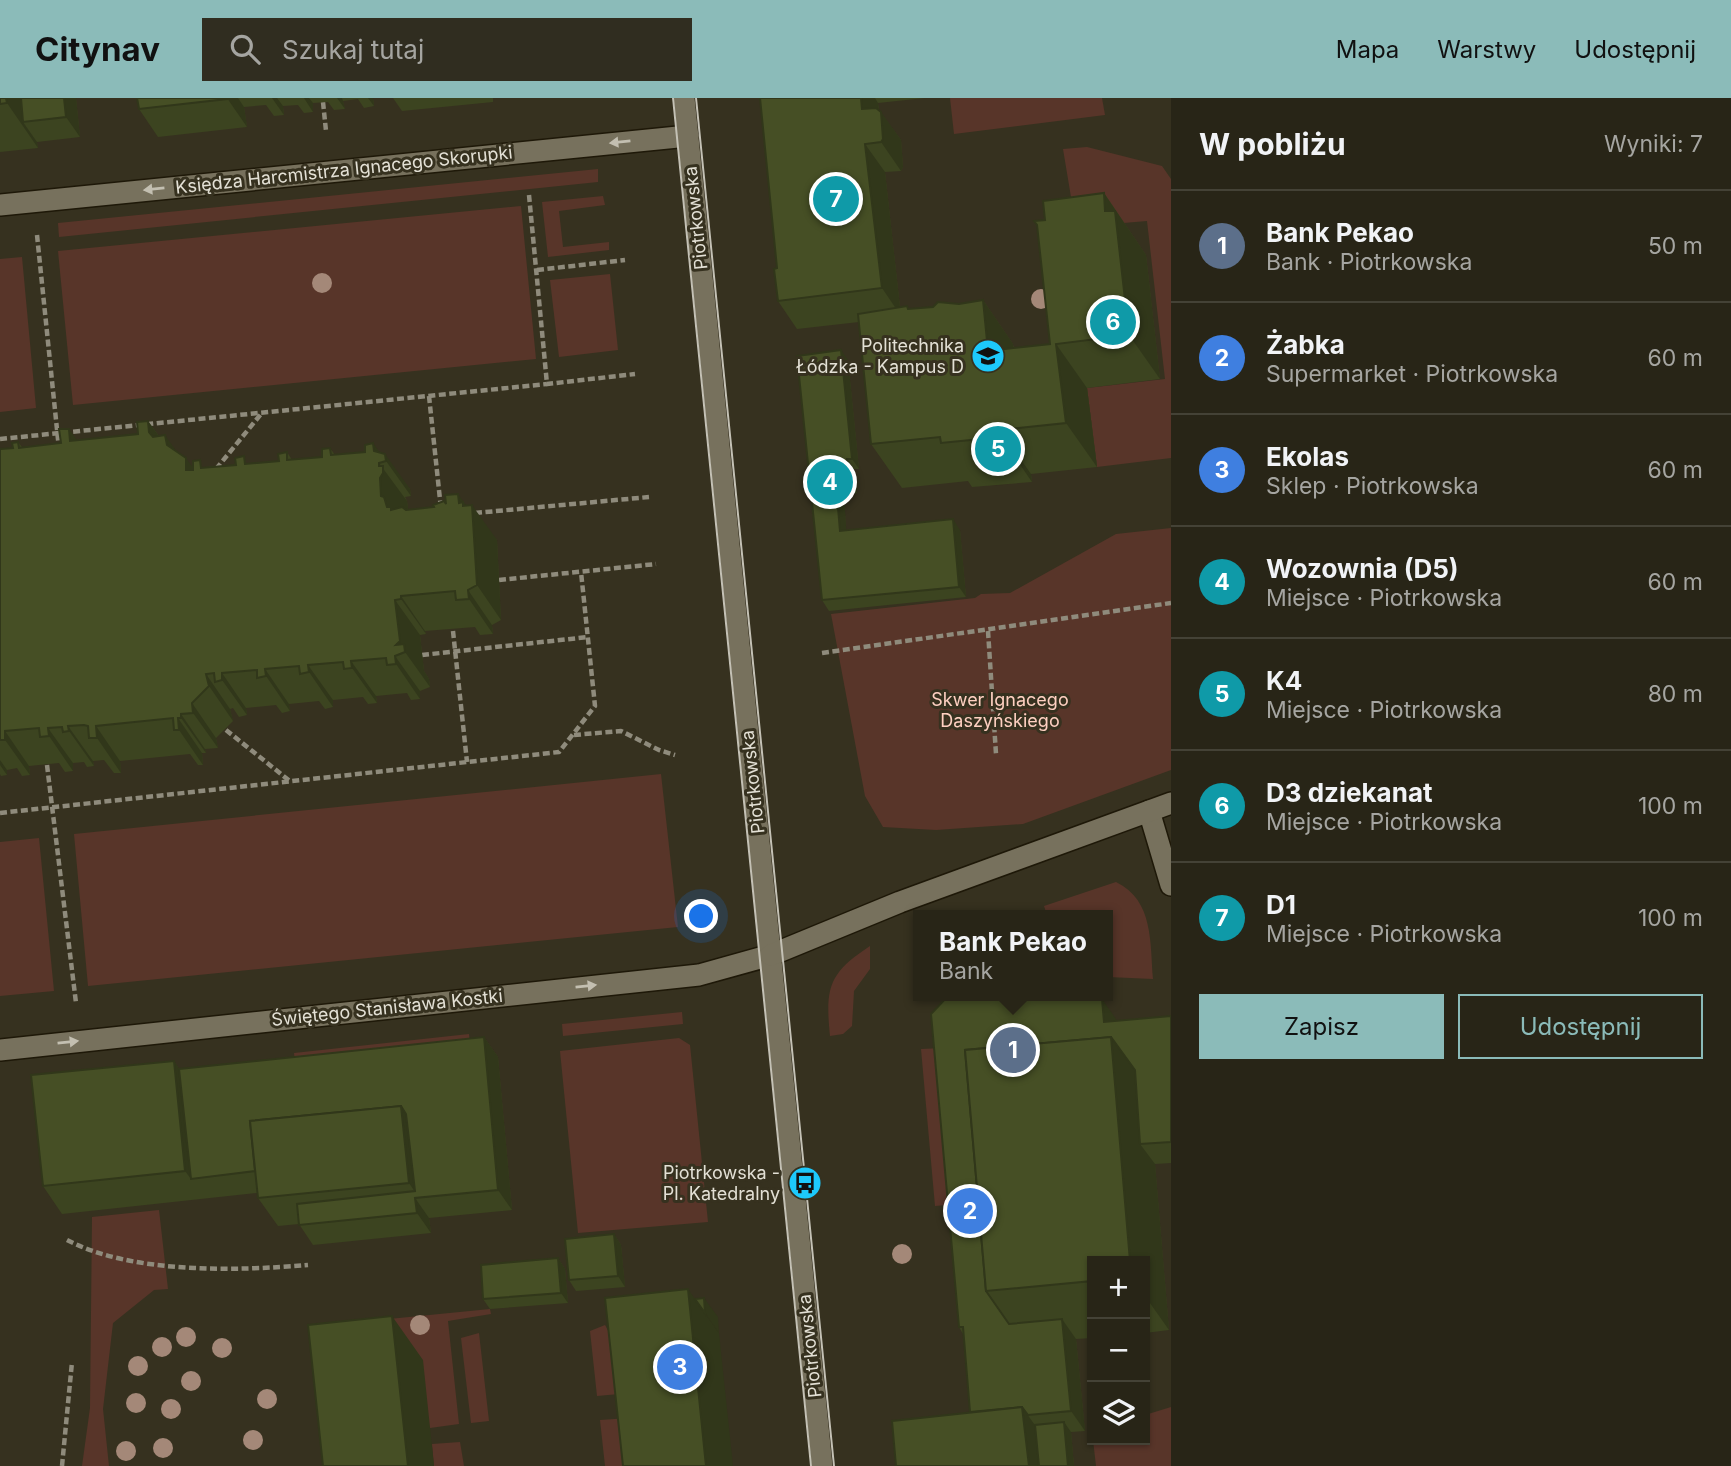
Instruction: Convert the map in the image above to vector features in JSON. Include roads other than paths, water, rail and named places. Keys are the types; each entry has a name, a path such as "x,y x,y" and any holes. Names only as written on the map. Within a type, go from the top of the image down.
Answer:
{"street":[{"name":"Piotrkowska","path":"684,98 822,1466"},
{"name":"Księdza Harcmistrza Ignacego Skorupki","path":"0,205 688,135"},
{"name":"Świętego Stanisława Kostki","path":"0,1050 699,975 771,955 892,905 1171,803"},
{"path":"1149,811 1171,884"}],"tram line":[{"path":"673,98 811,1466"},
{"path":"696,98 834,1466"}],"place":[{"name":"D1","path":"836,199"},
{"name":"D3 dziekanat","path":"1113,322"},
{"name":"Politechnika Łódzka - Kampus D","path":"988,356"},
{"name":"K4","path":"998,449"},
{"name":"Wozownia (D5)","path":"830,482"},
{"name":"Bank Pekao","path":"1013,1050"},
{"name":"Piotrkowska - Pl. Katedralny","path":"805,1183"},
{"name":"Żabka","path":"970,1211"},
{"name":"Ekolas","path":"680,1367"}],"park label":[{"name":"Skwer Ignacego Daszyńskiego","path":"1000,710"}]}
